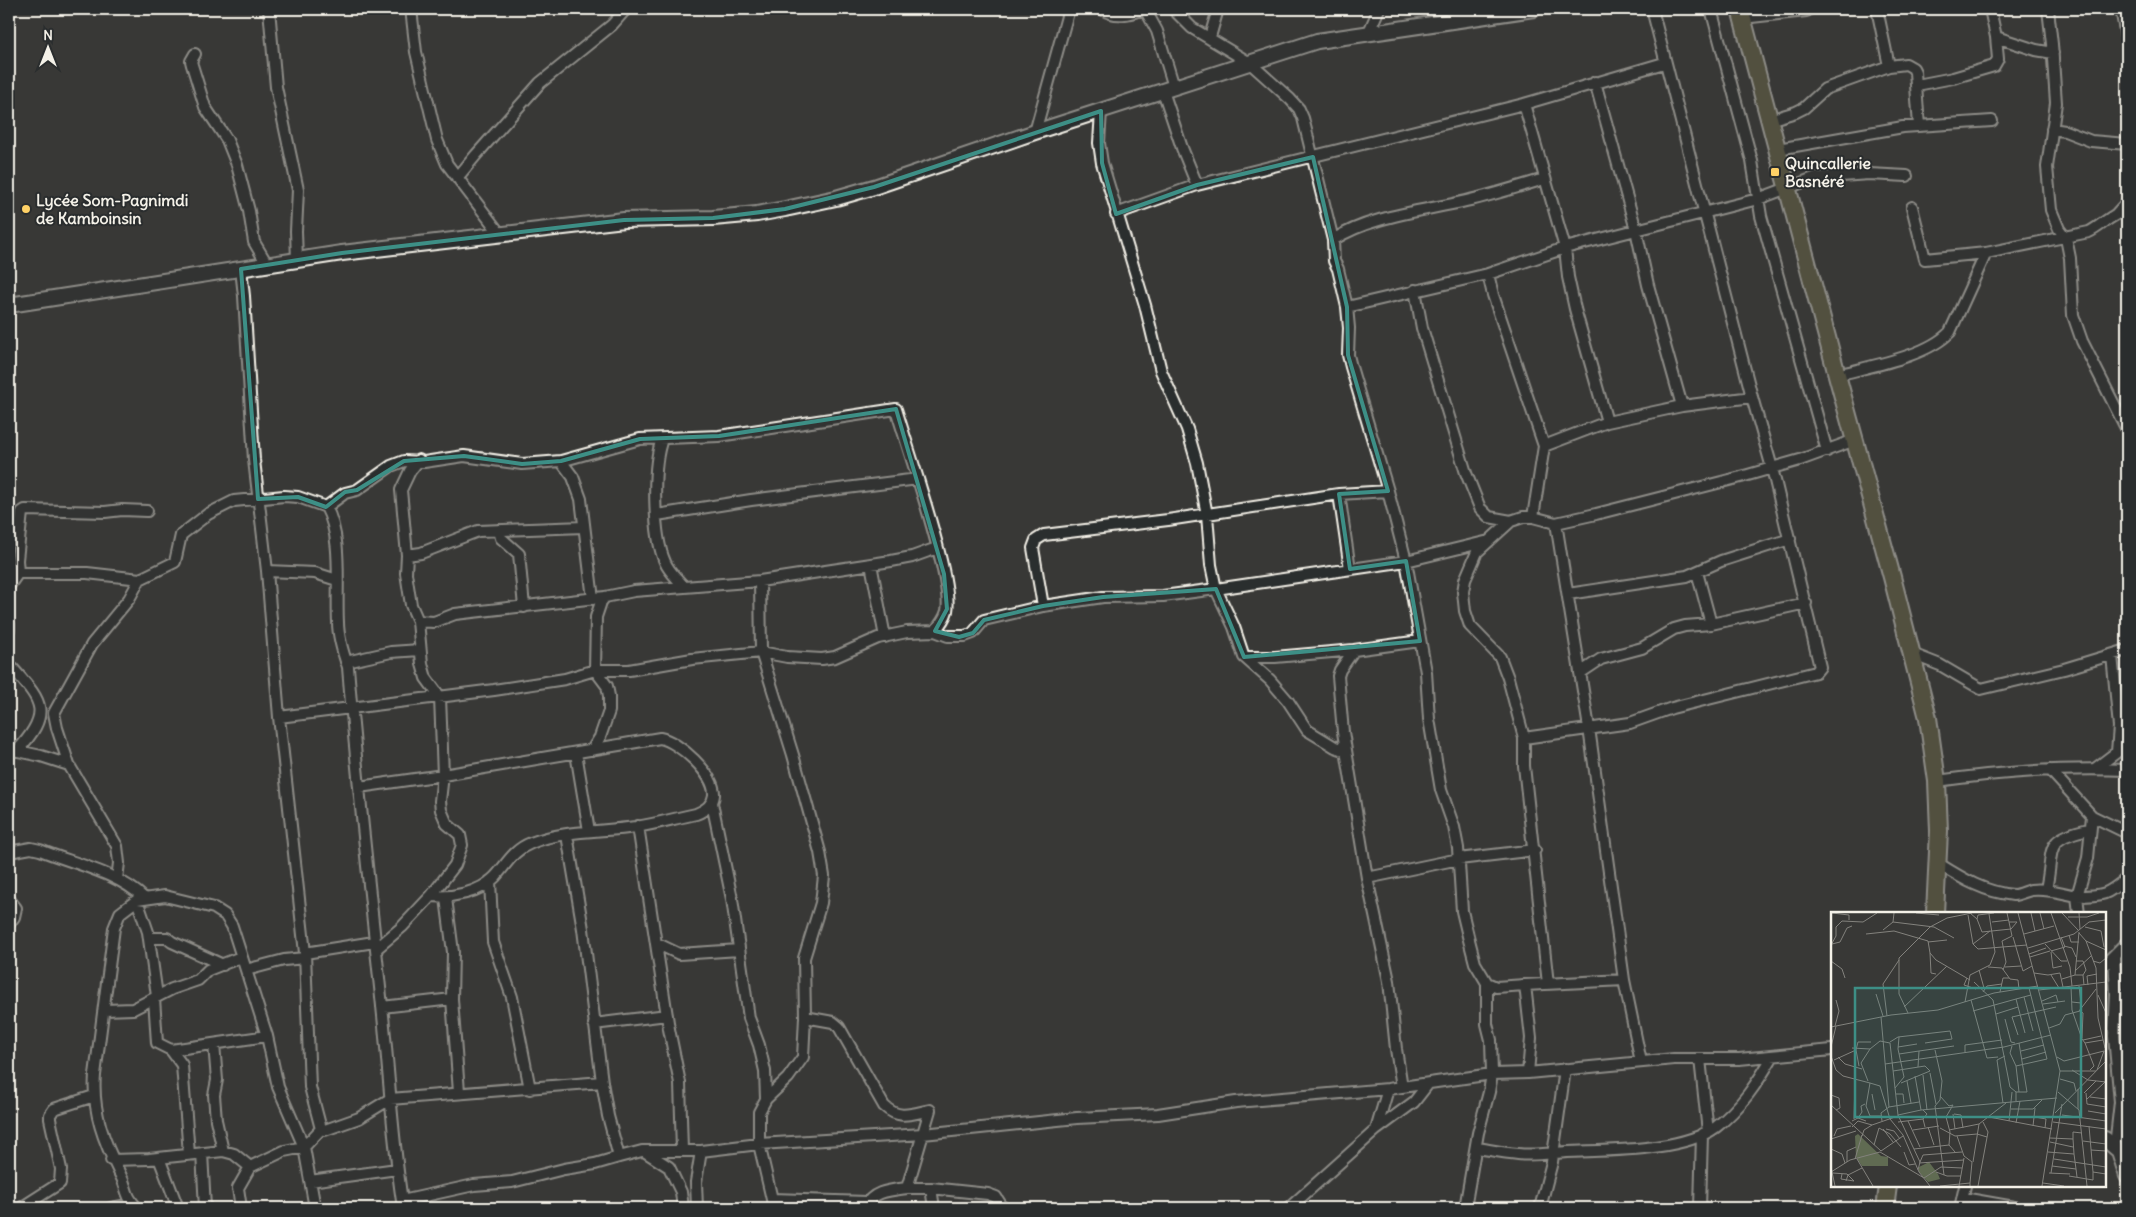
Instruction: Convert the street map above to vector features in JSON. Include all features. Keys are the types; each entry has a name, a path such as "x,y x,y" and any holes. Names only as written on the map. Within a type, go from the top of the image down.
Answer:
{"main road":[{"path":"1741,12 1928,718 1937,781 1939,864 1935,912"},
{"path":"1885,1208 1888,1187"}],"street":[{"path":"269,9 276,88 298,190 297,260"},
{"path":"411,9 416,52 437,140 447,164 500,235"},
{"path":"457,178 476,154 540,84 612,25 626,9"},
{"path":"1035,132 1068,9"},
{"path":"1102,9 1118,15 1144,9 1157,31 1182,148 1198,185"},
{"path":"1173,9 1192,28 1210,37 1250,63 1299,109 1313,157 1333,240 1334,261 1338,269 1347,306 1349,328 1348,355 1388,491 1406,561 1429,698 1429,719 1440,782 1454,827 1459,859 1462,911 1475,963 1488,983 1496,987 1624,980"},
{"path":"1210,37 1218,9"},
{"path":"1368,34 1378,9"},
{"path":"9,305 267,264 500,235 624,220 713,218 785,210 874,187 1035,132 1316,42 1534,9"},
{"path":"1524,738 1630,723 1672,708 1818,671 1820,665 1772,468 1664,63 1652,9"},
{"path":"1711,9 1752,161 1761,216 1827,451"},
{"path":"1741,12 1806,9"},
{"path":"1877,9 1889,66"},
{"path":"1917,85 1953,78 1994,66 1998,59 1990,9"},
{"path":"2048,9 2056,104 2046,166 2050,210 2059,229 2066,238 2070,258 2072,304 2075,323 2088,357 2127,430"},
{"path":"2121,9 2127,42"},
{"path":"1996,38 2053,53"},
{"path":"195,54 191,60 199,91 212,118 231,148 242,180 254,242 267,264"},
{"path":"1116,214 1198,185 1524,104 1664,63"},
{"path":"1769,120 1804,108 1822,90 1889,66 1906,64 1913,68 1917,85 1919,126"},
{"path":"1595,82 1682,406"},
{"path":"1524,104 1565,248 1568,277 1575,309 1606,422"},
{"path":"1101,111 1099,143 1101,157 1116,214 1143,296 1160,371 1187,429 1197,462 1207,515 1211,565 1216,590 1234,627 1244,657 1270,680 1288,701 1307,730 1328,744 1346,751"},
{"path":"1778,149 1890,129 1992,121"},
{"path":"2052,129 2065,131 2091,141 2127,144"},
{"path":"1347,306 1488,274 1565,248 1758,199 1788,186 1824,176 1869,174 1907,176"},
{"path":"1333,240 1346,232 1388,218 1468,201 1544,179"},
{"path":"1912,208 1925,258 1946,258 1986,254 2066,238 2096,229 2122,212 2127,202"},
{"path":"1837,376 1920,351 1943,339 1950,332 1986,254"},
{"path":"241,269 258,499 267,571 279,717 305,956 310,1087 321,1130"},
{"path":"1488,274 1493,295 1544,446 1533,517"},
{"path":"1415,290 1418,316 1466,473 1480,508 1489,517 1511,521 1533,517 1556,523 1684,493 1827,451 1855,440"},
{"path":"1544,446 1606,422 1682,406 1752,397"},
{"path":"326,507 345,493 357,490 391,466 404,461 419,460 424,462 464,456 522,464 561,461 588,455 630,441 719,436 896,410 918,479 944,574 947,609 936,631"},
{"path":"662,439 657,450 654,478 661,550 665,562 684,587"},
{"path":"246,970 305,956 375,945 402,927 431,896 455,866 462,845 460,835 443,817 440,801 443,775 440,697 426,678 420,650 418,621 411,605 406,573 407,555 401,490 410,472 419,460"},
{"path":"561,461 570,472 578,488 593,599"},
{"path":"657,515 752,500 918,479"},
{"path":"1043,606 1033,548 1036,540 1044,535 1207,515 1339,494 1388,491"},
{"path":"1339,494 1350,569"},
{"path":"14,573 87,573 140,579 175,562 182,535 208,514 234,501 298,497 326,507 331,518 336,544 338,622 340,640 346,662 367,854 397,1169 404,1205 474,1185 512,1182 564,1169 595,1164 642,1150 701,1151 759,1144 923,1134 1078,1118 1158,1114 1236,1102 1402,1087 1492,1074 1528,1073 1674,1059 1739,1059 1831,1050"},
{"path":"9,586 17,560 22,512 26,510 148,511"},
{"path":"1511,521 1477,552 1465,580 1463,592 1465,611 1470,626 1500,657 1508,678 1524,738 1524,766 1535,850 1548,984"},
{"path":"1556,523 1589,728 1624,980 1641,1062"},
{"path":"407,555 421,553 478,531 584,527"},
{"path":"499,530 501,538 519,554 524,607"},
{"path":"1568,594 1671,579 1697,572 1721,561 1790,539"},
{"path":"279,717 351,709 565,679 595,670 630,670 692,659 761,652 787,657 822,659 835,657 885,637 906,632 936,631 948,636 966,636 973,633 984,620 1043,606 1103,597 1163,596 1216,590 1406,561 1490,541"},
{"path":"418,621 434,622 455,614 593,599 634,591 760,581 912,557 937,548"},
{"path":"870,564 885,637"},
{"path":"267,571 315,573 337,580"},
{"path":"1697,572 1711,624"},
{"path":"117,879 119,863 118,846 69,765 54,713 92,644 129,599 140,579"},
{"path":"760,581 761,652 793,755 824,867 824,885 821,902 804,958 805,1017 801,1062 766,1099 759,1112 759,1144 773,1203 866,1205 881,1192 907,1188 931,1188 988,1194 996,1197 1003,1208"},
{"path":"592,750 600,737 606,721 609,703 607,686 595,670 596,616 605,597"},
{"path":"1580,673 1601,659 1642,648 1674,629 1711,624 1806,603"},
{"path":"9,624 9,629"},
{"path":"1244,657 1276,657 1354,650 1420,641"},
{"path":"346,662 385,653 420,650"},
{"path":"1354,650 1338,676 1343,732 1367,878 1388,981 1402,1087"},
{"path":"1912,654 1940,665 1982,689 2064,669 2127,650"},
{"path":"2096,768 2117,752 2118,727 2112,655"},
{"path":"9,664 40,704 35,730 13,750"},
{"path":"359,788 660,738 667,739 683,749 700,767 713,790 712,803 732,899 749,1018 759,1045 765,1071 766,1099"},
{"path":"13,750 69,765"},
{"path":"576,753 589,831"},
{"path":"1937,781 2002,772 2096,768 2127,770"},
{"path":"2050,770 2092,816 2127,833"},
{"path":"431,896 446,898 480,887 490,881 517,850 545,839 589,831 638,826 696,814 704,811 712,803"},
{"path":"2079,912 2077,896 2088,858 2089,829 2092,816"},
{"path":"638,826 667,1015 680,1084 682,1151"},
{"path":"2046,889 2050,858 2056,841 2064,836 2089,829"},
{"path":"566,835 583,929 602,1082 619,1157"},
{"path":"9,852 31,848 40,850 117,879 136,890 140,899 149,938 155,997 157,1043 171,1050 183,1070 189,1154"},
{"path":"1367,878 1459,859 1535,850"},
{"path":"1939,864 1977,886 2016,895 2030,890 2046,889 2077,896 2095,896 2110,893 2127,878"},
{"path":"490,881 493,942 512,996 530,1088"},
{"path":"135,1206 128,1198 98,1120 94,1096 100,1032 105,1010 114,928 120,913 140,899 165,896 214,908 225,915 232,926 266,1036 278,1086 304,1147 315,1208"},
{"path":"446,898 454,952 452,998 459,1092"},
{"path":"9,899 16,908 14,917 9,924"},
{"path":"149,938 168,938 172,942 223,964"},
{"path":"2106,963 2127,942"},
{"path":"656,943 679,954 739,950"},
{"path":"2114,956 2116,994 2109,1036 2120,1102 2110,1143 2122,1156 2127,1176"},
{"path":"105,1010 134,1009 155,997 198,980 208,970 242,957"},
{"path":"1465,1208 1492,1074 1491,1040 1487,1024 1488,983"},
{"path":"1525,985 1531,1038 1528,1073"},
{"path":"2116,994 2127,996"},
{"path":"382,1007 452,998"},
{"path":"594,1024 667,1015"},
{"path":"805,1017 833,1022 839,1027 884,1106 892,1114 906,1115 930,1110 907,1188"},
{"path":"171,1050 266,1036"},
{"path":"214,1044 217,1080 214,1095 216,1120 223,1151"},
{"path":"1476,1148 1516,1154 1640,1148 1672,1143 1705,1133 1731,1113 1757,1085 1773,1056"},
{"path":"1700,1059 1705,1133 1700,1208"},
{"path":"1540,1208 1553,1152 1564,1069"},
{"path":"241,1208 238,1188 250,1167 284,1151 304,1147 321,1130 358,1118 390,1099 602,1082"},
{"path":"1289,1208 1376,1130 1414,1102 1428,1084"},
{"path":"1376,1130 1388,1088"},
{"path":"21,1208 60,1182 61,1169 50,1115 54,1109 94,1096"},
{"path":"642,1150 669,1167 681,1192 683,1208"},
{"path":"112,1160 159,1158 223,1151 234,1154 250,1167"},
{"path":"697,1208 696,1182 701,1151"},
{"path":"202,1153 205,1208"},
{"path":"159,1158 178,1208"},
{"path":"310,1180 397,1169"},
{"path":"1965,1187 1961,1203 2020,1208"},
{"path":"931,1188 934,1208"},
{"path":"111,1208 135,1206"}],"highlighted area":[{"path":"1101,111 1102,163 1116,214 1197,185 1313,157 1347,307 1348,355 1388,491 1339,494 1350,569 1406,561 1420,641 1244,657 1216,589 1103,597 1043,606 984,620 973,633 959,637 935,631 947,609 944,574 896,409 719,436 640,439 561,461 522,464 464,456 404,461 357,490 345,492 326,507 298,497 258,499 241,269 342,253 624,220 713,218 785,209 874,187"}],"place":[{"name":"Quincallerie Basnéré","path":"1775,172"},
{"name":"Lycée Som-Pagnimdi de Kamboinsin","path":"26,209"}]}
